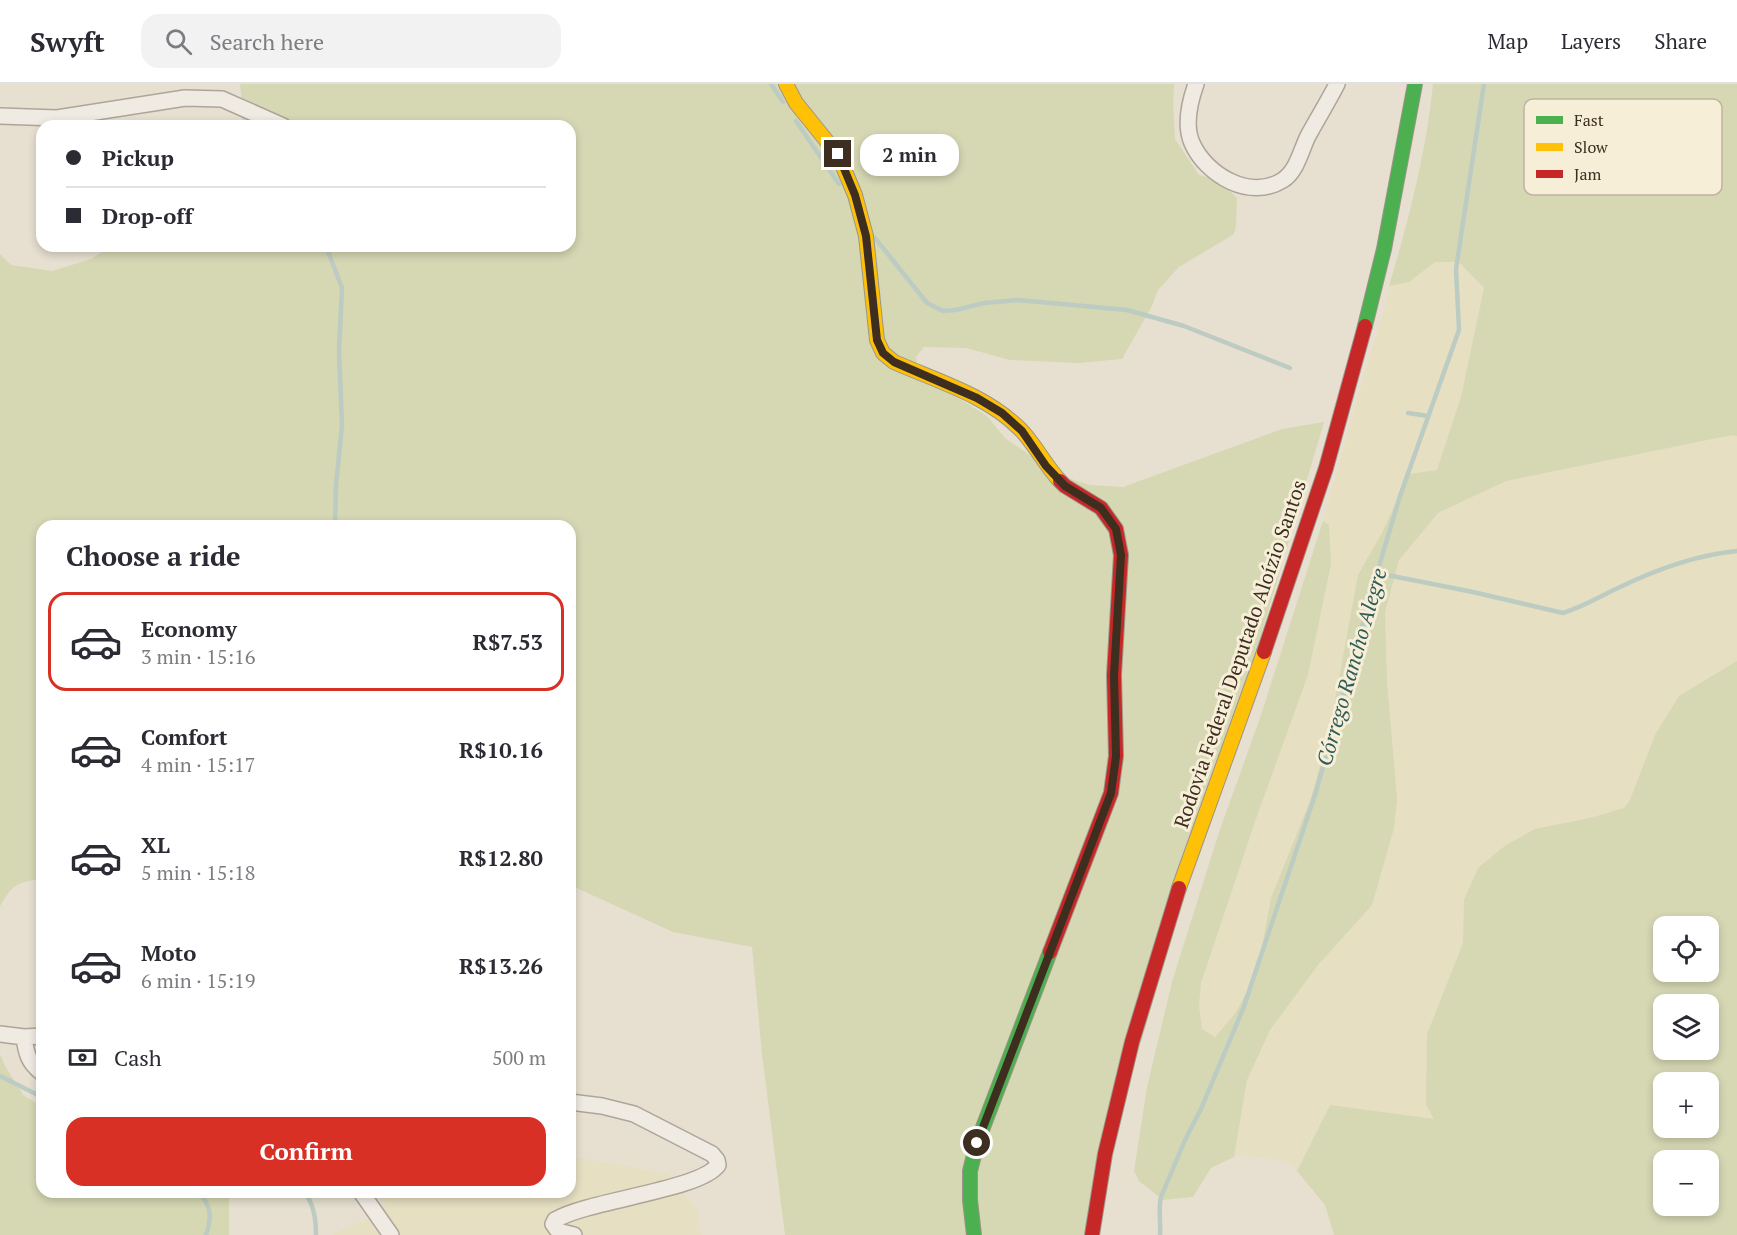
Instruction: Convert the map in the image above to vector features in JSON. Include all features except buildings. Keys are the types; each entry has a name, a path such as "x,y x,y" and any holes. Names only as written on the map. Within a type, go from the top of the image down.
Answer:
{"main road":[{"path":"786,84 796,103 838,154 855,195 866,236 877,340 883,353 894,362 977,398 1002,413 1022,431 1046,466 1065,486 1101,508 1116,529 1121,555 1114,675 1116,756 1111,793 977,1143 970,1171 970,1200 974,1235"},
{"name":"Rodovia Federal Deputado Aloízio Santos","path":"1092,1235 1105,1154 1124,1075 1160,948 1187,861 1252,686 1322,479 1348,392 1384,249 1415,84"}],"street":[{"path":"1196,84 1188,120 1191,142 1210,169 1242,187 1265,187 1284,179 1294,168 1308,136 1337,84"},
{"path":"0,116 57,118 185,98 222,99 269,120"},
{"path":"0,1034 24,1038 36,1037"},
{"path":"24,1038 31,1065 36,1069"},
{"path":"574,1235 558,1232 553,1224 555,1220 587,1208 691,1180 709,1173 718,1165 712,1154 634,1114 576,1103"},
{"path":"365,1198 392,1235"}],"shaded area":[{"path":"1435,262 1459,262 1484,289 1461,397 1437,470 1409,474 1382,533 1358,575 1328,738 1310,801 1271,898 1257,973 1235,1014 1215,1037 1202,1029 1199,1006 1201,983 1257,816 1308,675 1331,564 1323,521 1364,374 1388,297 1389,286 1409,282"},
{"path":"1732,435 1737,436 1737,661 1624,808 1594,817 1559,823 1464,900 1463,943 1427,1034 1434,1119 1330,1105 1297,1171 1290,1162 1239,1155 1234,1157 1247,1080 1270,1030 1318,965 1372,905 1387,681 1385,612 1399,560 1438,513 1506,481"},
{"path":"576,1157 669,1174 698,1212 701,1235 333,1235 353,1224 380,1216 386,1204 381,1198 576,1198"}],"green space":[{"path":"240,84 1174,84 1175,139 1199,175 1220,181 1237,198 1236,226 1234,234 1179,267 1158,290 1152,306 1122,359 1078,363 1010,360 966,348 924,347 916,357 919,373 987,416 1005,438 1059,475 1090,485 1123,487 1282,429 1324,422 1084,1235 785,1235 762,1054 752,947 673,932 576,888 576,520 36,520 36,880 16,885 0,906 0,254 11,265 52,271 91,259 102,252 576,252 576,120 242,120"},
{"path":"1433,84 1737,84 1737,436 1732,435 1506,481 1438,513 1399,560 1385,612 1387,681 1397,799 1394,828 1372,905 1318,965 1270,1030 1247,1080 1234,1157 1211,1168 1193,1197 1163,1200 1139,1181 1134,1171 1147,1087 1172,982 1218,835 1260,718 1323,521 1329,525 1331,564 1308,675 1257,816 1201,983 1199,1006 1202,1029 1215,1037 1235,1014 1257,973 1271,898 1310,801 1328,738 1358,575 1382,533 1409,474 1437,470 1461,397 1484,288 1459,262 1435,262 1409,282 1389,286 1416,186"},
{"path":"1737,661 1737,1235 1334,1235 1325,1205 1297,1171 1330,1105 1434,1119 1426,1105 1427,1034 1463,943 1464,900 1478,868 1506,845 1535,829 1594,817 1624,808 1630,800 1655,735 1679,696"},
{"path":"0,1054 24,1096 36,1103 36,1198 229,1198 229,1235 0,1235"}],"waterway":[{"path":"771,84 783,102"},
{"name":"Córrego Rancho Alegre","path":"1160,1235 1161,1197 1243,1009 1316,792 1400,496 1459,330 1456,269 1484,84"},
{"path":"796,121 839,184"},
{"path":"875,238 927,303 943,311 984,303 1018,300 1127,310 1184,326 1290,368"},
{"path":"328,252 342,288 339,351 342,426 335,520"},
{"path":"1408,413 1428,416"},
{"path":"1377,573 1563,613 1661,569 1706,556 1737,551"},
{"path":"0,1076 36,1094"},
{"path":"203,1198 209,1212 206,1235"},
{"path":"308,1198 315,1218 316,1235"}],"traffic: fast":[{"path":"1365,326 1384,249 1415,84"},
{"path":"974,1235 970,1200 970,1171 977,1143 1050,952"}],"traffic: slow":[{"path":"786,84 796,103 838,155 855,195 866,236 877,340 883,353 894,362 977,398 1007,417 1025,435 1060,481"},
{"path":"1179,888 1264,652"}],"traffic: jam":[{"path":"1264,652 1326,468 1365,326"},
{"path":"1050,952 1111,793 1116,756 1114,675 1121,555 1116,529 1101,508 1060,481"},
{"path":"1092,1235 1105,1154 1132,1042 1179,888"}],"route":[{"path":"838,154 855,195 866,236 877,340 883,353 894,362 977,398 1002,413 1022,431 1046,466 1065,486 1101,508 1116,529 1121,555 1114,675 1116,756 1111,793 977,1143"}]}
